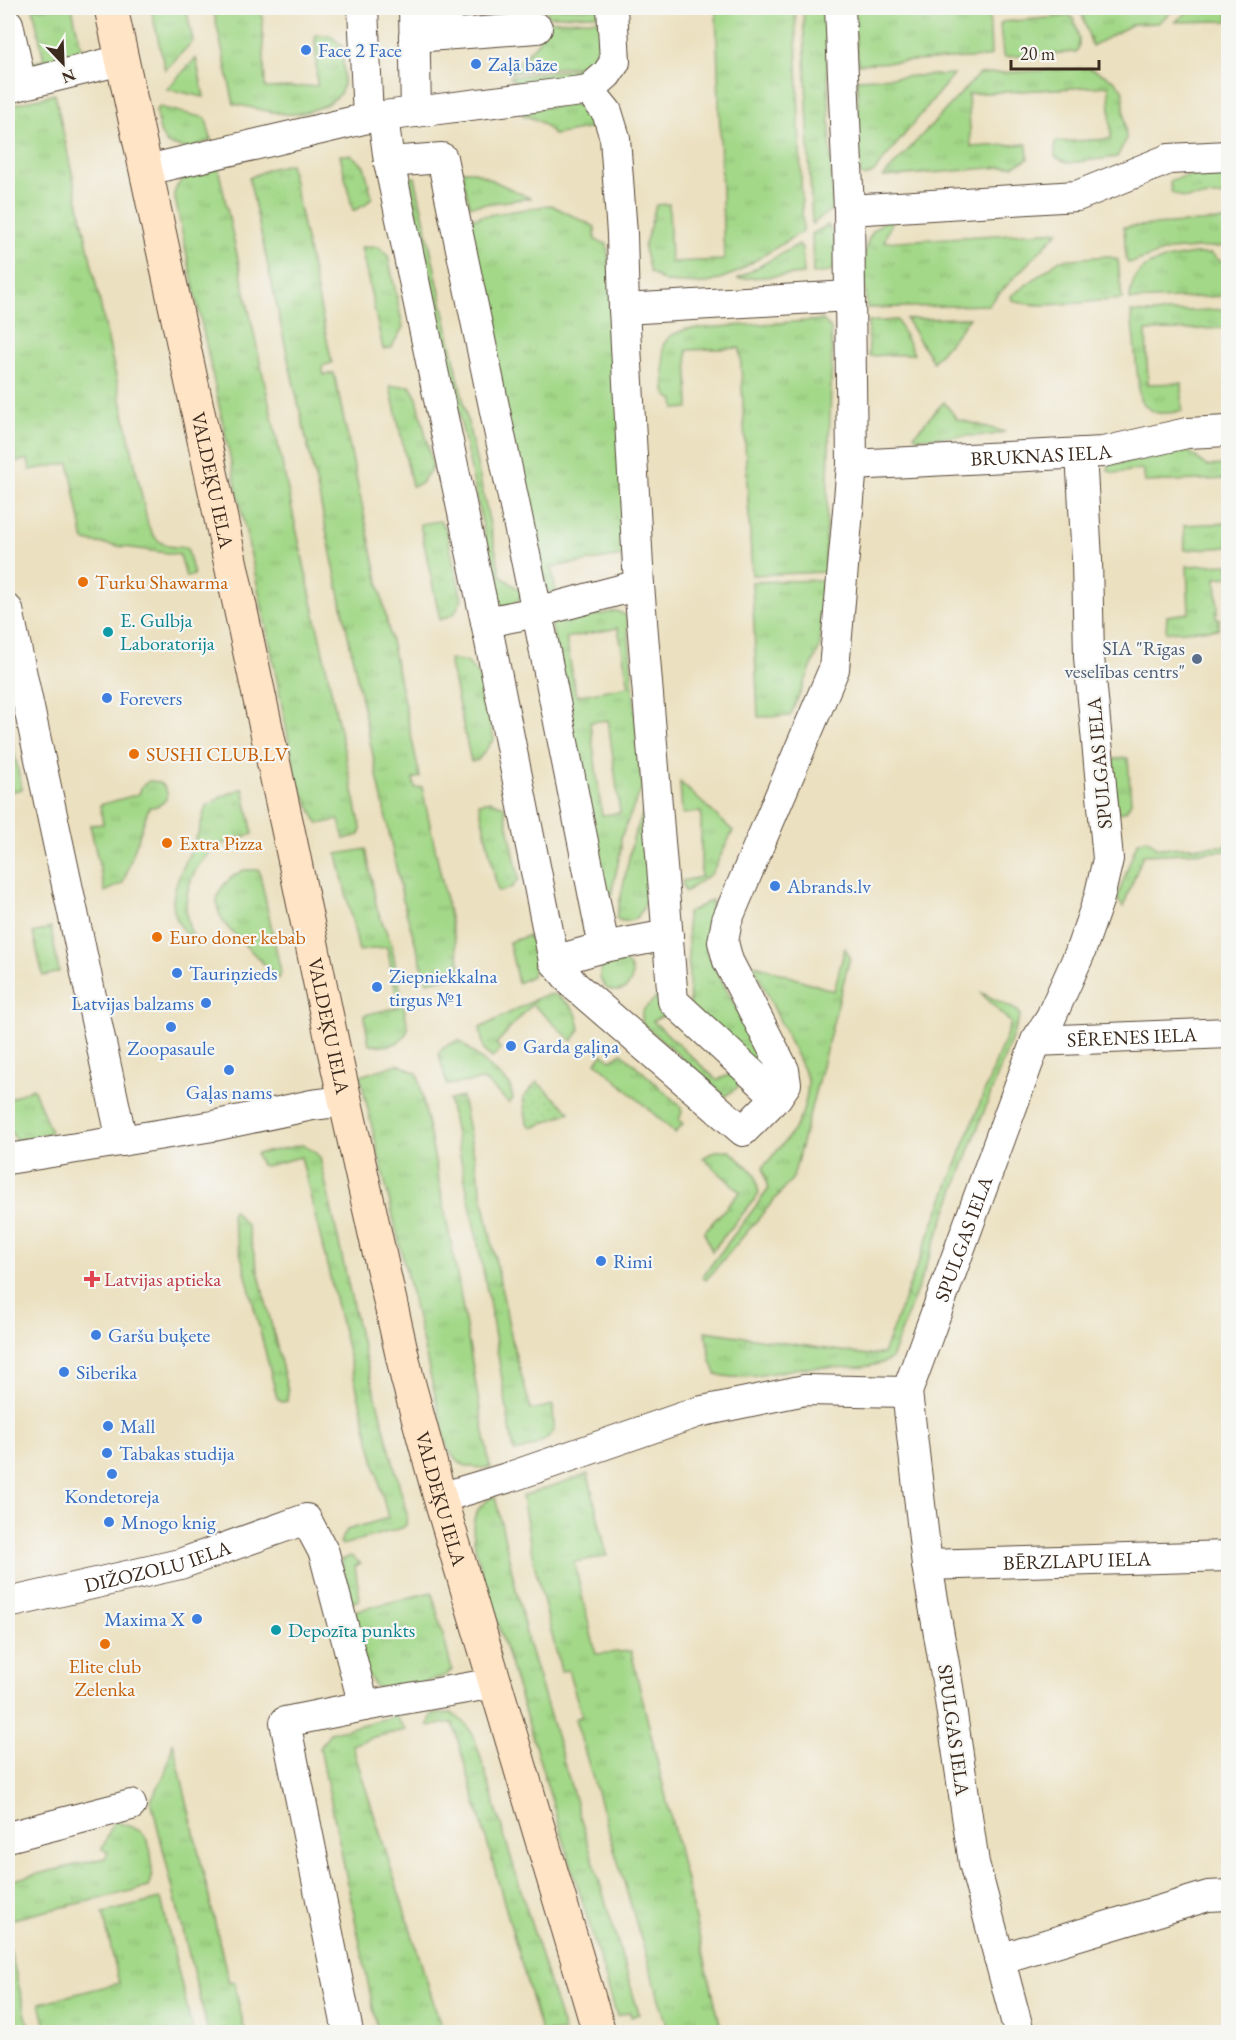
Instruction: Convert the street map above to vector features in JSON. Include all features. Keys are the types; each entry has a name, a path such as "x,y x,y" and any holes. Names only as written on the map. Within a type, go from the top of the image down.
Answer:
{"street":[{"name":"VALDEĶU IELA","path":"111,8 406,1377 599,2032"},
{"path":"363,8 376,117 389,162 486,622 554,961 574,985 743,1131 777,1097 786,1084 784,1070 728,961 723,942 728,920 756,851 834,669 852,465 849,210 840,8"},
{"path":"414,22 450,8"},
{"path":"147,170 376,117 589,90 607,74 615,62 612,8"},
{"path":"414,22 416,112"},
{"path":"414,22 537,28"},
{"path":"8,24 14,86 122,60"},
{"path":"589,90 607,112 615,138 622,234 639,585 673,1001 777,1097"},
{"path":"849,210 1077,196 1169,159 1228,156"},
{"path":"389,162 442,158 604,947"},
{"path":"624,309 849,296"},
{"name":"BRUKNAS IELA","path":"852,465 1102,452 1187,433 1228,431"},
{"name":"SPULGAS IELA","path":"1019,2032 974,1863 947,1680 927,1565 907,1392 1036,1041 1051,1017 1079,955 1099,898 1108,859 1089,657 1088,560 1081,453"},
{"path":"486,622 537,612 639,585"},
{"path":"8,610 122,1141"},
{"path":"554,961 604,947 668,935"},
{"name":"SĒRENES IELA","path":"1036,1041 1228,1033"},
{"path":"8,1159 213,1126 312,1105 345,1101"},
{"path":"440,1498 510,1477 698,1412 805,1390 907,1392"},
{"name":"DIŽOZOLU IELA","path":"8,1603 180,1564 306,1520 324,1553 364,1706"},
{"name":"BĒRZLAPU IELA","path":"927,1565 1228,1556"},
{"path":"348,2032 285,1722 495,1683"},
{"path":"8,1837 131,1805"},
{"path":"999,1959 1208,1896 1228,1895"}],"green space":[{"path":"33,8 72,8 83,56 32,68 31,63 44,60"},
{"path":"151,8 186,8 193,41 165,70"},
{"path":"213,8 262,8 265,88 317,86 315,35 330,35 342,46 344,79 339,95 317,108 292,114 234,104"},
{"path":"547,8 599,8 600,15 547,16"},
{"path":"716,8 795,8 803,231 735,273 712,282 700,284 665,282 650,272 644,248 656,205 669,204 671,262 724,260"},
{"path":"803,8 825,8 833,208 812,224"},
{"path":"852,8 989,8 991,55 858,64"},
{"path":"1080,8 1176,8 1158,23 1133,24 1092,46"},
{"path":"1192,8 1228,8 1228,21 1175,22"},
{"path":"1070,16 1074,19 1078,36 1079,44 1076,52 1005,57 1003,55 1000,25 1002,22"},
{"path":"601,20 601,59 595,64 509,73 538,42 548,21"},
{"path":"196,58 204,97 167,89"},
{"path":"592,67 580,79 522,88 510,77"},
{"path":"1090,68 1114,80 1123,90 1126,139 1117,157 1069,163 1055,157 1055,142 1111,139 1109,86 968,94 971,147 1027,144 1028,159 1013,166 883,177 979,74"},
{"path":"954,74 873,173 864,177 860,174 857,79"},
{"path":"55,94 148,525 154,536 163,544 187,547 194,575 186,577 180,555 84,541 69,463 30,470 28,459 16,462 8,418 8,106"},
{"path":"574,104 588,112 592,119 591,128 554,135 540,122 523,116 522,110"},
{"path":"159,107 206,118 211,140 189,149 167,144 160,132 156,110"},
{"path":"340,155 351,155 364,166 372,197 365,205 353,211"},
{"path":"290,164 332,363 322,366 324,375 334,373 420,777 413,779 415,788 422,787 462,974 427,982 404,905 320,500 249,178 269,169"},
{"path":"218,167 361,828 360,835 344,839 339,820 318,824 296,779 272,654 174,194 180,182 185,178 197,172"},
{"path":"463,171 473,171 530,198 470,206"},
{"path":"1228,173 1228,195 1185,198 1172,193 1171,180 1190,175"},
{"path":"415,177 501,576 524,593 512,607 501,605 496,588 409,178"},
{"path":"551,205 595,227 595,240 607,244 625,411 625,581 622,556 552,567 556,594 544,591 464,219"},
{"path":"893,218 884,242 1059,231 988,305 867,308 864,269 867,244 872,233 881,224"},
{"path":"1228,220 1228,246 1169,250 1128,263 1126,259 1124,227"},
{"path":"828,225 835,239 834,268 828,272 813,274 812,234"},
{"path":"799,244 802,248 804,274 737,279"},
{"path":"361,247 379,247 388,256 403,327 391,348 383,349"},
{"path":"1194,254 1211,254 1228,264 1228,296 1130,300 1132,287 1142,269 1160,261"},
{"path":"1108,256 1118,260 1122,299 1049,305 1012,300 1011,296 1060,260"},
{"path":"1228,309 1228,328 1146,331 1148,384 1182,383 1182,411 1159,413 1145,405 1140,400 1131,312"},
{"path":"970,318 933,362 906,319"},
{"path":"823,320 831,329 832,353 825,572 752,575 740,348 687,350 689,408 675,409 674,400 667,396 665,390 663,345 670,336 686,329"},
{"path":"897,320 914,354 869,356 868,322"},
{"path":"390,386 410,386 417,398 433,467 420,484 412,486"},
{"path":"944,402 957,419 1005,432 991,435 917,438 914,435"},
{"path":"1170,452 1190,452 1206,466 1228,465 1228,479 1145,482 1143,469 1116,473 1108,471 1108,467 1112,464"},
{"path":"440,521 446,529 462,599 454,614 440,620 420,524"},
{"path":"1228,523 1228,547 1185,550 1184,525"},
{"path":"1228,564 1228,577 1216,578 1218,612 1216,612 1216,618 1219,618 1219,629 1166,632 1167,616 1189,613 1187,566"},
{"path":"823,580 820,647 790,716 758,717 752,582"},
{"path":"617,611 627,616 642,787 621,837 621,849 609,906 551,624","holes":["618,628 629,686 576,696 566,638","608,720 620,813 602,815 590,722"]},
{"path":"449,659 467,662 479,675 494,739 478,760 471,762"},
{"path":"8,730 22,789 8,792"},
{"path":"1128,758 1131,802 1126,811 1117,814 1113,759"},
{"path":"149,781 157,782 166,789 166,799 157,806 149,807 123,883 105,892 90,825 103,824 100,805 139,794 142,786"},
{"path":"680,782 733,831 712,873 685,892 682,881 701,877 701,812 682,814"},
{"path":"243,788 253,834 230,841 210,852 194,873 186,909 192,933 198,945 195,945 176,917 173,905 174,893 198,834 206,807 221,797"},
{"path":"491,801 504,806 519,879 511,888 498,892 479,803"},
{"path":"645,808 649,858 646,898 640,913 631,921 616,919 633,839"},
{"path":"1147,839 1158,848 1228,846 1228,851 1143,855 1123,907 1117,899 1134,850 1138,842"},
{"path":"366,849 377,909 391,943 408,1028 406,1034 398,1042 381,1046 369,1044 364,1015 399,1007 387,947 359,951 337,854"},
{"path":"244,870 259,870 281,972 279,979 228,928 218,910 218,895 222,888 227,881"},
{"path":"712,900 706,952 764,1059 759,1067 690,1007 687,913"},
{"path":"51,928 59,972 43,976 33,933"},
{"path":"528,936 535,961 532,976 518,983 509,942"},
{"path":"845,948 850,957 793,1178 706,1280 702,1277 768,1190 763,1167 795,1128 807,1095 808,1080 753,964 834,991"},
{"path":"616,959 627,964 632,975 627,986 616,991 605,986 600,975 605,964"},
{"path":"980,992 1018,1011 1020,1016 891,1359 870,1366 803,1368 749,1377 716,1374 705,1331 868,1355 883,1354 1011,1023"},
{"path":"554,994 569,1005 577,1017 580,1030 572,1041 532,1004 496,1044 501,1049 492,1058 484,1051 480,1028 542,996"},
{"path":"657,997 669,1004 671,1012 653,1021 717,1080 734,1073 741,1079 737,1088 725,1096 642,1023 642,1011"},
{"path":"459,1040 510,1085 513,1099 509,1103 484,1080 447,1085 439,1054 442,1048"},
{"path":"622,1053 680,1106 682,1112 679,1120 683,1124 675,1133 596,1062 603,1054 611,1060"},
{"path":"398,1064 418,1074 457,1274 490,1468 464,1465 455,1458 447,1446 360,1076"},
{"path":"537,1082 570,1112 533,1128 527,1123 523,1098"},
{"path":"33,1088 51,1132 16,1140 8,1127 8,1100"},
{"path":"462,1097 513,1345 531,1410 553,1405 554,1431 536,1445 514,1452 488,1295 449,1100"},
{"path":"302,1145 314,1151 320,1158 360,1337 407,1514 406,1525 402,1528 342,1545 340,1542 347,1530 388,1518 301,1157 266,1166 261,1165 256,1154"},
{"path":"729,1150 755,1174 759,1194 712,1251 704,1232 740,1192 703,1158 715,1151"},
{"path":"233,1210 247,1226 288,1391 287,1401 282,1402 277,1398 231,1216"},
{"path":"588,1474 607,1556 574,1562 596,1654 631,1651 722,2032 669,2032 575,1719 582,1716 568,1670 561,1671 533,1559 522,1496"},
{"path":"495,1496 528,1642 639,2014 631,2017 630,2012 617,2016 476,1551 473,1534 474,1519 481,1506"},
{"path":"351,1556 360,1563 355,1566 360,1599 352,1603 341,1560"},
{"path":"432,1592 452,1670 445,1676 399,1690 376,1687 367,1674 354,1611"},
{"path":"452,1713 465,1723 474,1736 564,2032 541,2032 453,1723 428,1726 432,1714"},
{"path":"395,1716 406,1730 373,1737 352,1745 443,2032 378,2032 320,1748 330,1733"},
{"path":"173,1742 229,1983 234,1982 245,2032 208,2032 151,1800 165,1774"},
{"path":"114,1821 141,1832 145,1837 152,1859 148,1887 8,1920 8,1881 105,1858 108,1852 102,1849"},
{"path":"161,1899 193,2032 47,2032 40,2003 119,1983 103,1913"},
{"path":"8,1942 30,2032 9,2032"}],"place":[{"name":"Face 2 Face","path":"306,50"},
{"name":"Zaļā bāze","path":"476,64"},
{"name":"Turku Shawarma","path":"83,582"},
{"name":"E. Gulbja Laboratorija","path":"108,632"},
{"name":"SIA \"Rīgas veselības centrs\"","path":"1197,659"},
{"name":"Forevers","path":"107,698"},
{"name":"SUSHI CLUB.LV","path":"134,754"},
{"name":"Extra Pizza","path":"167,843"},
{"name":"Abrands.lv","path":"775,886"},
{"name":"Euro doner kebab","path":"157,937"},
{"name":"Tauriņzieds","path":"177,973"},
{"name":"Ziepniekkalna tirgus №1","path":"377,987"},
{"name":"Latvijas balzams","path":"206,1003"},
{"name":"Zoopasaule","path":"171,1027"},
{"name":"Garda gaļiņa","path":"511,1046"},
{"name":"Gaļas nams","path":"229,1070"},
{"name":"Rimi","path":"601,1261"},
{"name":"Latvijas aptieka","path":"92,1279"},
{"name":"Garšu buķete","path":"96,1335"},
{"name":"Siberika","path":"64,1372"},
{"name":"Mall","path":"108,1426"},
{"name":"Tabakas studija","path":"107,1453"},
{"name":"Kondetoreja","path":"112,1474"},
{"name":"Mnogo knig","path":"109,1522"},
{"name":"Maxima X","path":"197,1619"},
{"name":"Depozīta punkts","path":"276,1630"},
{"name":"Elite club Zelenka","path":"105,1644"}]}
